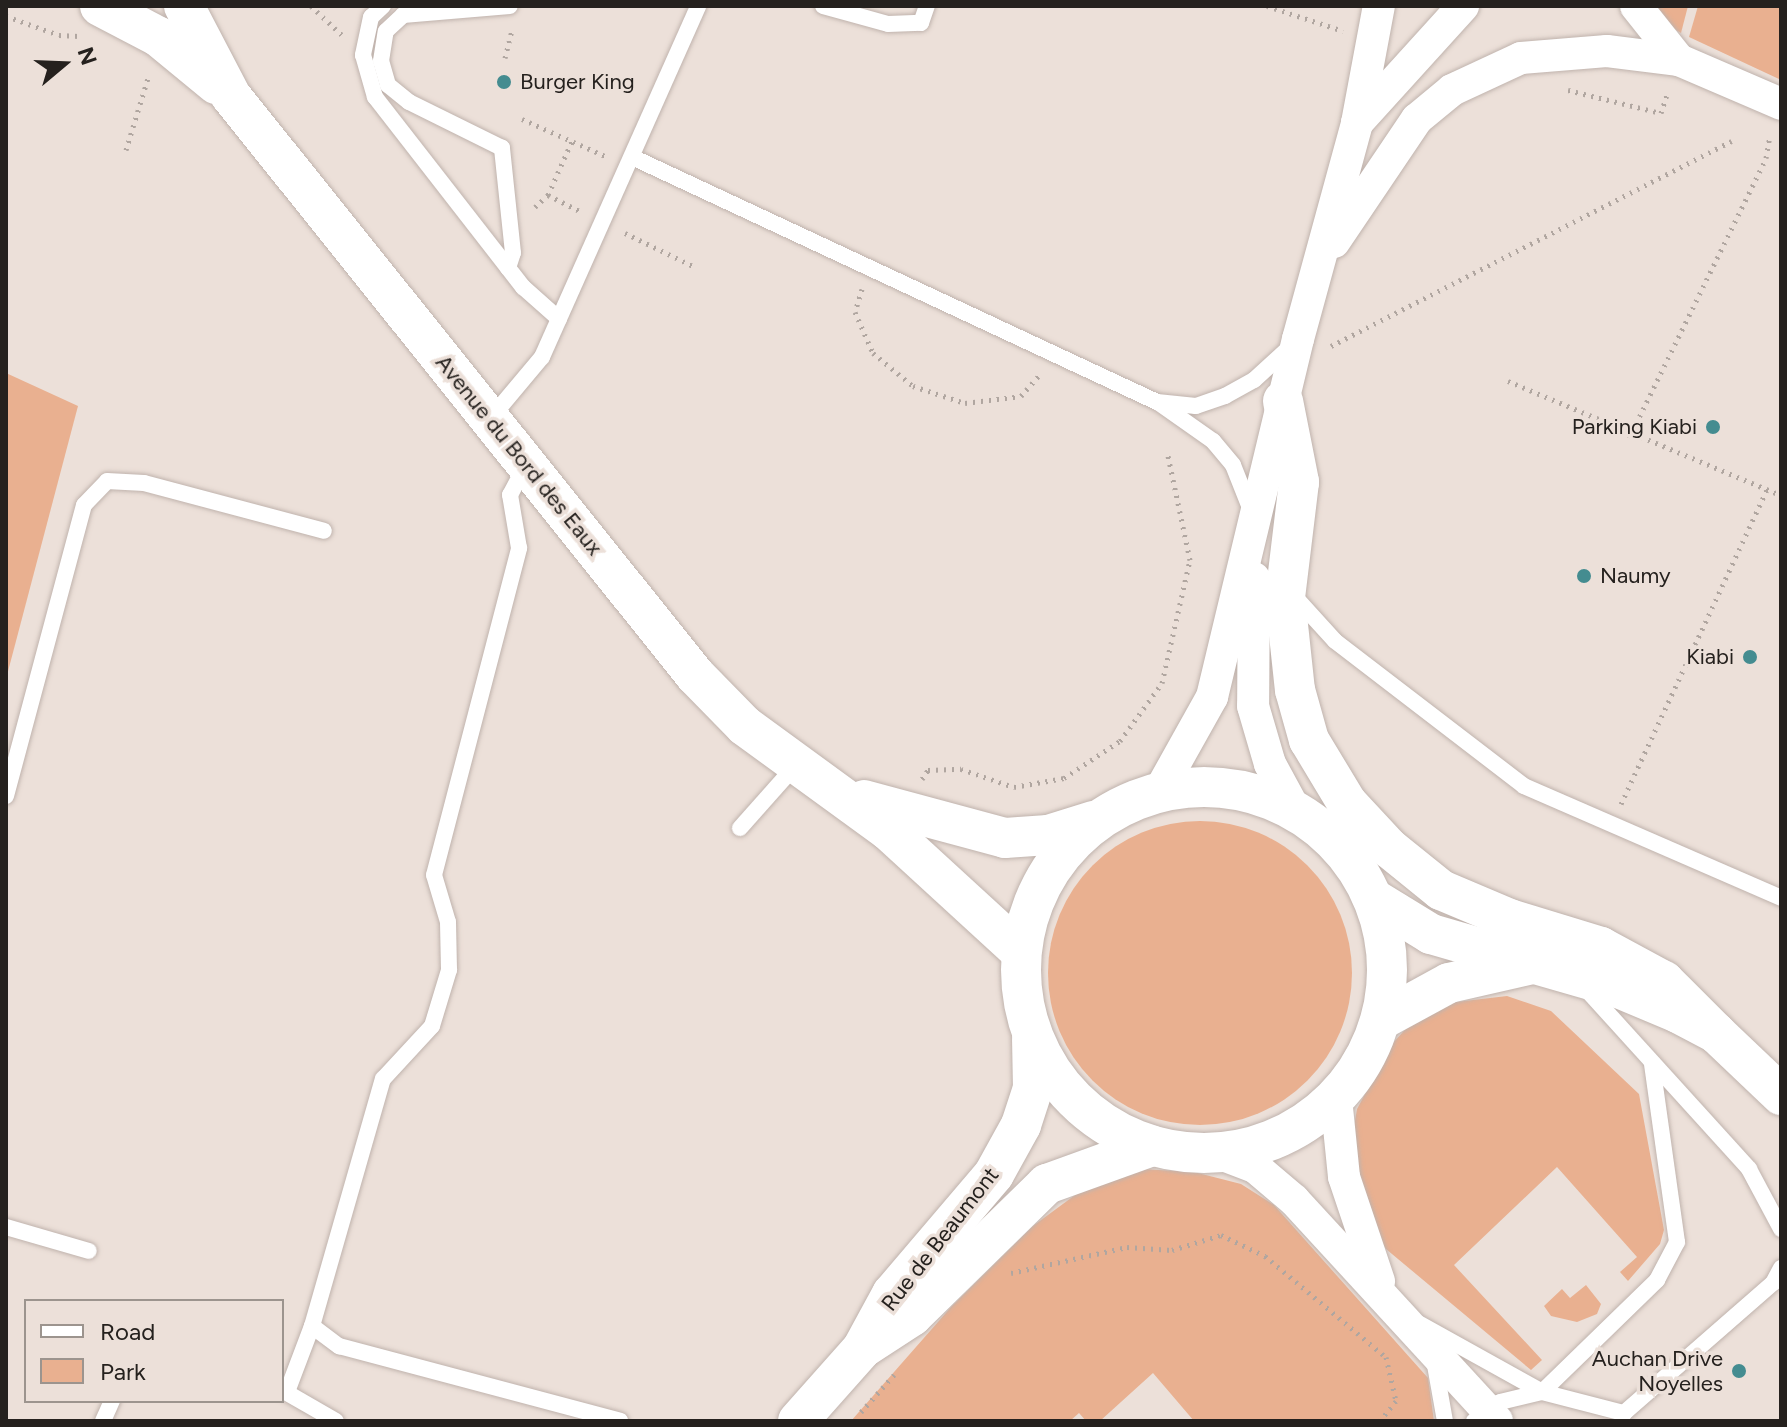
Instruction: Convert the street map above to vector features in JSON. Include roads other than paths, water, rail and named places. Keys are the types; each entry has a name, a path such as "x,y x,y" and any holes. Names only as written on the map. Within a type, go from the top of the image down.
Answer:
{"street":[{"name":"Avenue du Bord des Eaux","path":"100,6 159,37 231,96"},
{"name":"Avenue du Bord des Eaux","path":"184,6 231,96 695,675 745,726 795,766 889,831 1021,952"},
{"path":"1160,790 1212,697 1298,339 1357,123 1379,6"},
{"path":"1357,123 1463,6"},
{"path":"1636,6 1679,60"},
{"path":"1319,258 1346,230 1364,193 1417,119 1452,90 1521,58 1555,51 1679,60 1779,112"},
{"path":"1283,401 1299,482 1287,583 1293,677 1309,740 1368,828 1441,890 1510,919 1601,947 1664,981 1781,1095"},
{"path":"1254,518 1253,706 1270,764 1295,810"},
{"path":"1218,1153 1282,1137 1336,1098 1355,1075 1381,1020 1388,959 1374,899 1342,848 1295,810 1230,787 1160,790 1096,820 1059,856 1033,902 1021,952 1021,990 1032,1035 1052,1073 1079,1105 1113,1130 1152,1146 1218,1153 1255,1167 1404,1317 1486,1417"},
{"name":"Avenue du Bord des Eaux","path":"830,789 952,828 1005,838 1048,835 1096,820"},
{"path":"1374,899 1431,934 1528,965 1621,989 1716,1033"},
{"path":"1381,1020 1449,983 1528,965"},
{"name":"Rue de Beaumont","path":"798,1421 862,1349 892,1294 970,1207 1021,1125 1033,1089 1032,1035"},
{"path":"1336,1098 1344,1177 1404,1317"},
{"name":"Rue de Beaumont","path":"862,1349 912,1316 1047,1184 1152,1146"}],"lane":[{"path":"383,6 371,17 363,55 375,97 508,268 559,319"},
{"path":"508,268 513,253 502,148 409,102 388,85 381,61 386,31 403,15 510,6"},
{"path":"490,419 523,385 559,319 698,6"},
{"path":"823,6 899,24 921,23 927,6"},
{"path":"630,162 1157,402 1213,441 1233,465 1254,518"},
{"path":"1157,402 1196,406 1225,396 1254,380 1298,339"},
{"path":"336,1421 285,1391 312,1326 383,1079 432,1026 449,970 448,922 434,875 519,548 510,495 527,463"},
{"path":"6,796 84,505 107,481 144,483 324,531"},
{"path":"1287,583 1307,616 1335,641 1453,735 1524,786 1610,828 1781,898"},
{"path":"740,828 795,766"},
{"path":"1571,974 1749,1169 1781,1229"},
{"path":"1486,1417 1542,1392 1657,1280 1677,1242 1652,1063"},
{"path":"6,1227 89,1251"},
{"path":"1404,1317 1542,1392 1624,1413 1773,1283 1781,1268"},
{"path":"1404,1317 1440,1377 1445,1421"},
{"path":"312,1326 339,1346 620,1421"}],"place":[{"name":"Burger King","path":"504,82"},
{"name":"Parking Kiabi","path":"1713,427"},
{"name":"Naumy","path":"1584,576"},
{"name":"Kiabi","path":"1750,657"},
{"name":"Auchan Drive Noyelles","path":"1739,1371"}]}
